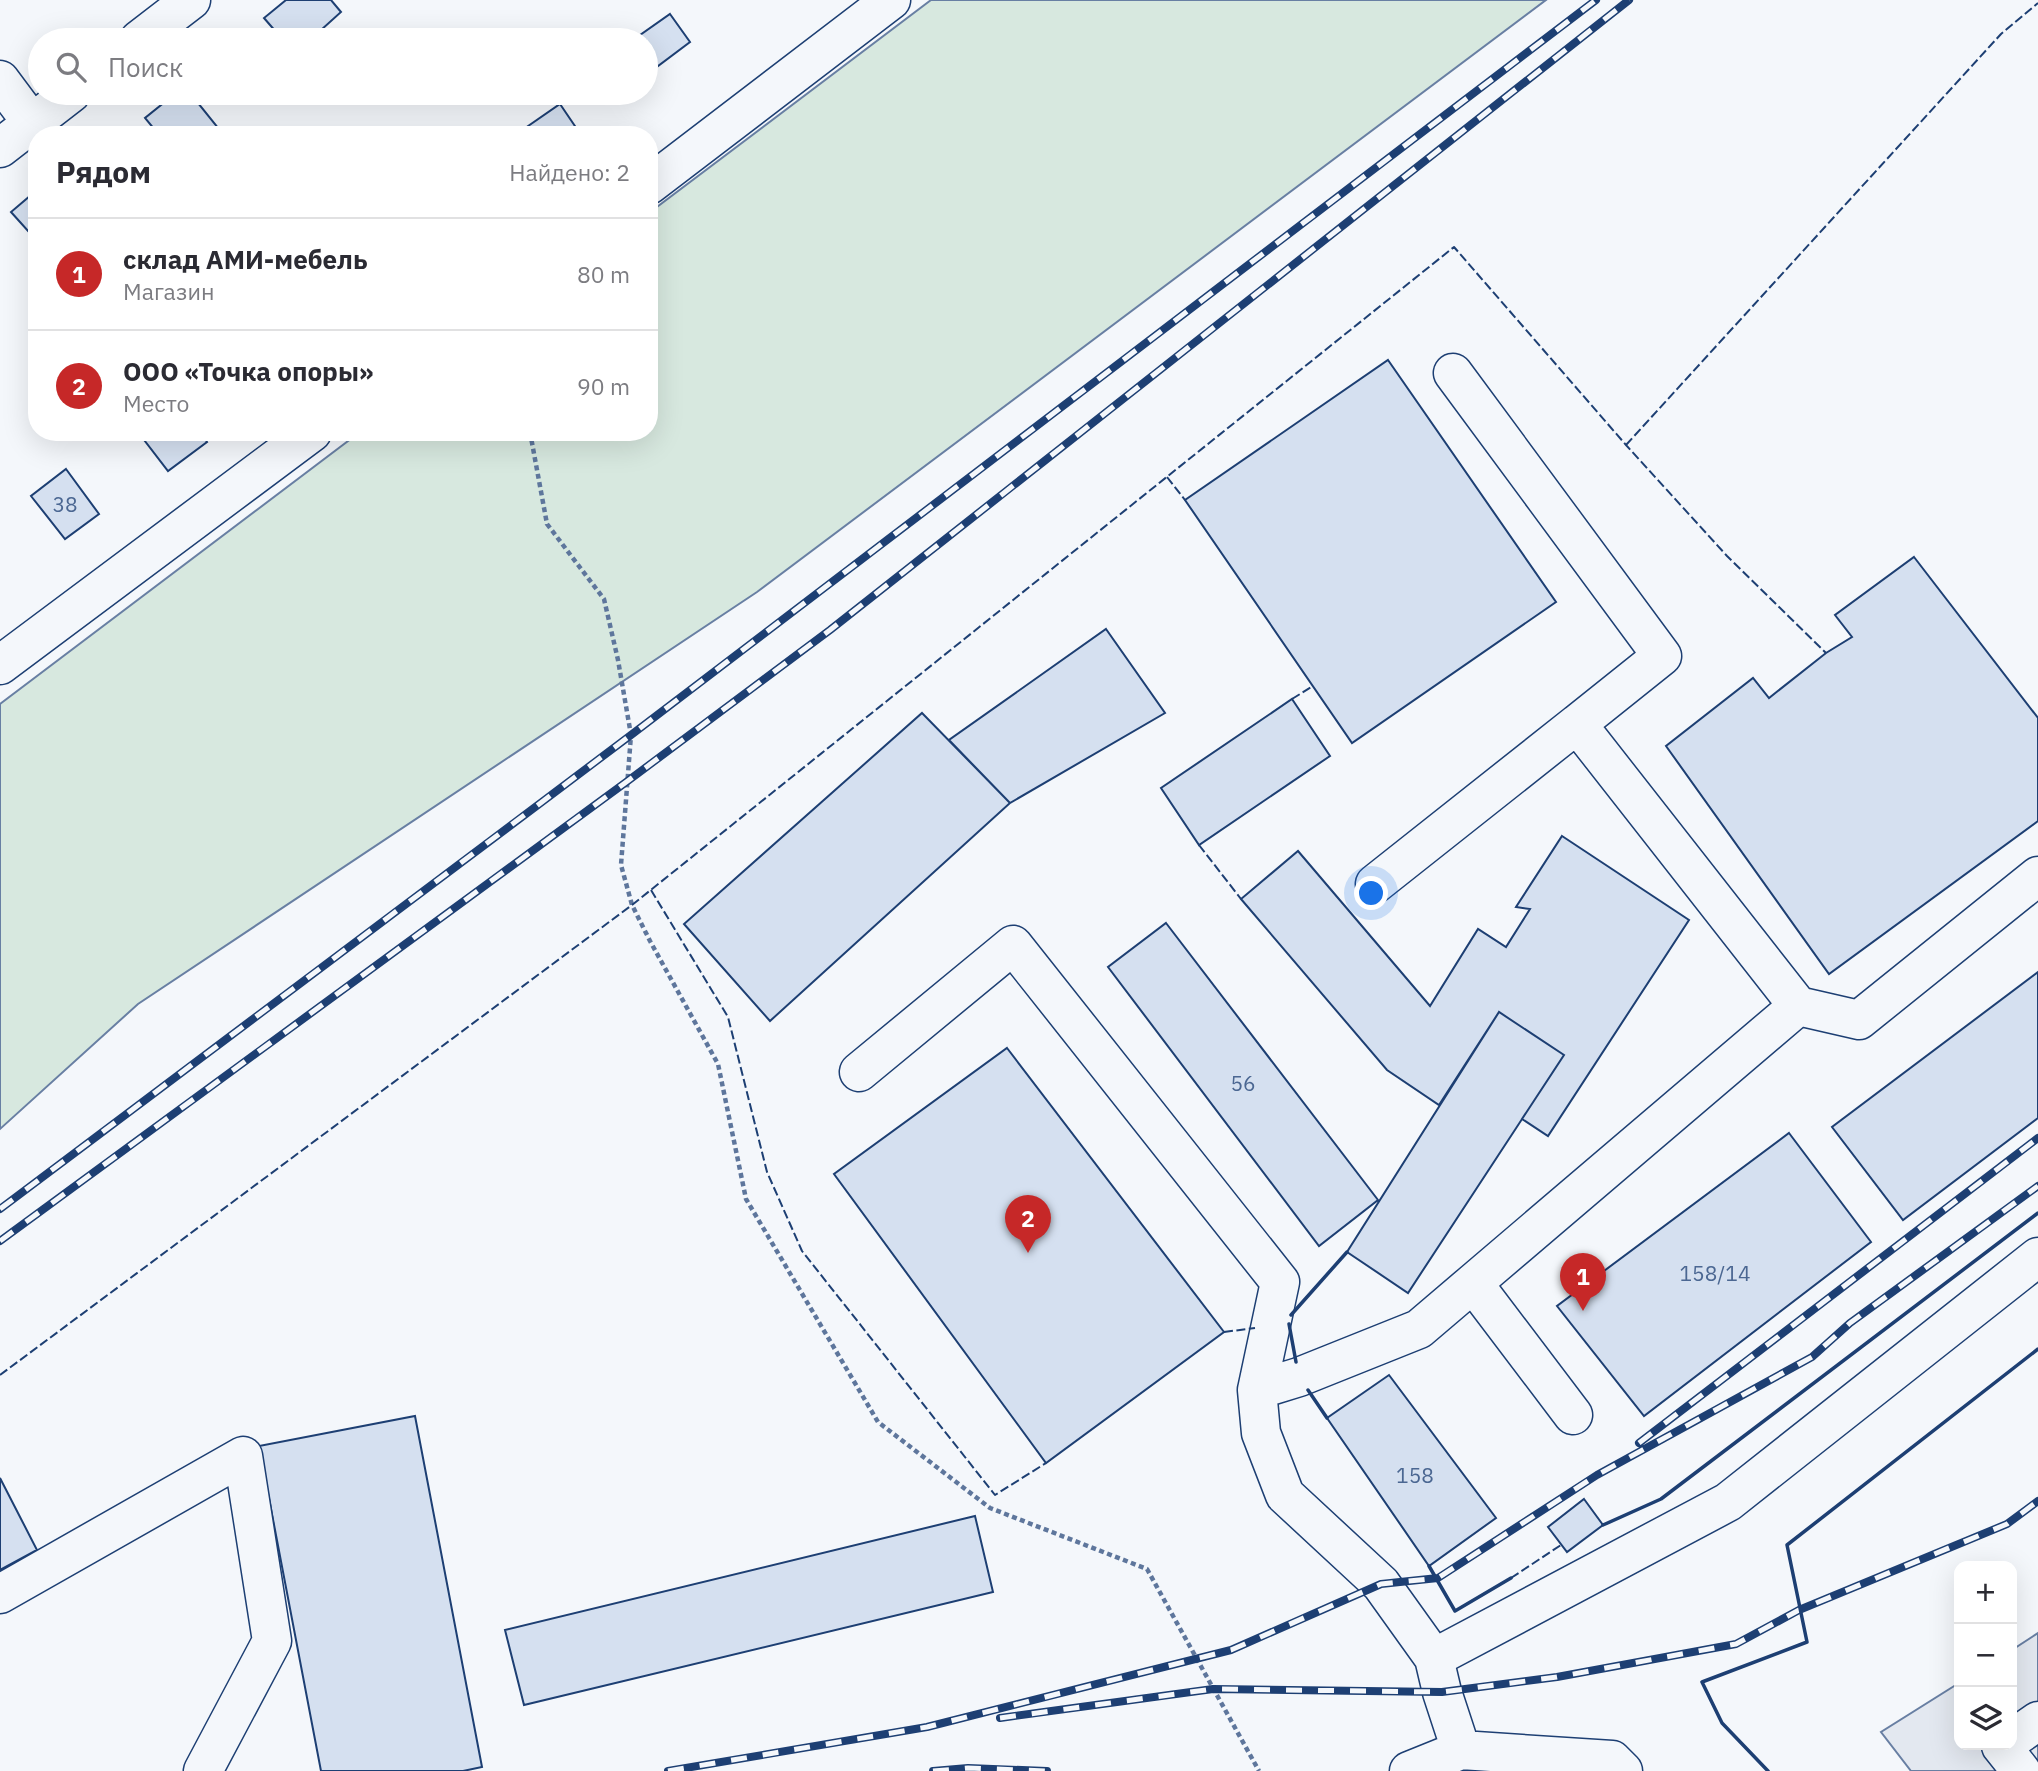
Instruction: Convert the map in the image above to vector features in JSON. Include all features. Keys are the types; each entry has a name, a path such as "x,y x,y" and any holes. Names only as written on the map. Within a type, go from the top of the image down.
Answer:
{"street":[{"path":"155,28 191,0"},
{"path":"658,178 891,0"},
{"path":"0,80 35,126"},
{"path":"40,126 60,105"},
{"path":"0,148 28,134"},
{"path":"1375,884 1662,656 1453,373"},
{"path":"0,665 290,441"},
{"path":"1577,724 1798,1006 1859,1020 2038,876"},
{"path":"859,1072 1013,945 1280,1282 1258,1390 1261,1433 1285,1495 1381,1584 1434,1658 1461,1750"},
{"path":"1258,1390 1299,1377 1419,1329 1798,1006"},
{"path":"1434,1658 1728,1502 2038,1256"},
{"path":"1473,1283 1573,1415"},
{"path":"0,1594 243,1456 272,1641 203,1771"},
{"path":"2017,1736 2038,1721"},
{"path":"1409,1771 1461,1750 1612,1760 1623,1771"},
{"path":"2004,1750 2021,1771"}],"path":[{"path":"532,441 547,524 604,599 618,660 631,735 621,865 632,905 718,1064 746,1199 878,1422 990,1508 1147,1569 1259,1771"}],"shaded area":[{"path":"931,0 1546,0 757,592 138,1004 0,1129 0,704 348,441 658,441 658,206"},
{"path":"2038,1633 2038,1771 1911,1771 1881,1732 1954,1686 1954,1750 2017,1750 2017,1647"}],"building":[{"path":"286,0 331,0 341,12 323,28 273,28 264,18"},
{"path":"670,14 690,42 658,66 658,28 650,28"},
{"path":"161,105 200,105 217,126 152,126 145,118"},
{"path":"561,105 575,126 528,126"},
{"path":"28,198 28,231 11,212"},
{"path":"1388,360 1556,602 1352,743 1185,500"},
{"path":"145,441 206,441 207,442 168,471"},
{"path":"66,469 99,514 65,539 31,496"},
{"path":"1914,557 2038,718 2038,821 1829,974 1666,746 1753,678 1769,698 1826,653 1852,637 1835,615"},
{"path":"1106,629 1165,713 1010,803 949,740"},
{"path":"1292,699 1330,756 1199,845 1161,788"},
{"path":"922,713 1010,803 770,1021 684,924"},
{"path":"1562,836 1689,920 1548,1136 1522,1119 1564,1055 1499,1012 1439,1105 1387,1070 1241,899 1298,851 1430,1006 1478,929 1506,947 1530,909 1516,907"},
{"path":"1166,923 1378,1200 1319,1246 1108,967"},
{"path":"2038,972 2038,1118 1903,1220 1832,1127"},
{"path":"1499,1012 1564,1055 1408,1293 1347,1252"},
{"path":"1007,1048 1224,1332 1046,1463 834,1174"},
{"path":"1789,1133 1871,1242 1644,1416 1557,1306"},
{"path":"1389,1375 1496,1518 1429,1566 1327,1418"},
{"path":"415,1416 482,1767 463,1771 321,1771 259,1446"},
{"path":"0,1478 37,1550 0,1570"},
{"path":"1584,1499 1603,1525 1567,1552 1548,1527"},
{"path":"975,1516 993,1592 524,1705 505,1630"}],"railway":[{"path":"0,1209 631,735 1596,0"},
{"path":"0,1241 830,630 1629,0"},
{"path":"1639,1443 2038,1138"},
{"path":"668,1771 927,1727 1231,1650 1381,1584 1438,1578 1597,1475 1812,1357 1850,1323 2038,1186"},
{"path":"1000,1718 1213,1689 1442,1692 1557,1677 1736,1644 1799,1610 2007,1524 2038,1501"},
{"path":"933,1771 968,1768 1047,1771"}],"fence":[{"path":"1626,445 2001,34 2038,3"},
{"path":"0,1375 632,905 1454,247 1626,445 1727,556 1826,653"},
{"path":"1167,477 1185,500"},
{"path":"1292,699 1313,686"},
{"path":"1199,845 1241,899"},
{"path":"651,890 728,1017 767,1172 802,1251 995,1495 1046,1463"},
{"path":"1224,1332 1255,1328"},
{"path":"1511,1578 1561,1545"}],"wall":[{"path":"1603,1525 1661,1499 2038,1213"},
{"path":"1291,1315 1347,1252"},
{"path":"1289,1324 1296,1362"},
{"path":"1768,1771 1722,1723 1702,1682 1807,1642 1787,1545 2038,1349"},
{"path":"1308,1390 1327,1418"},
{"path":"1429,1566 1455,1611 1511,1578"}],"place":[{"name":"ООО «Точка опоры»","path":"1028,1253"},
{"name":"склад АМИ-мебель","path":"1583,1311"}]}
